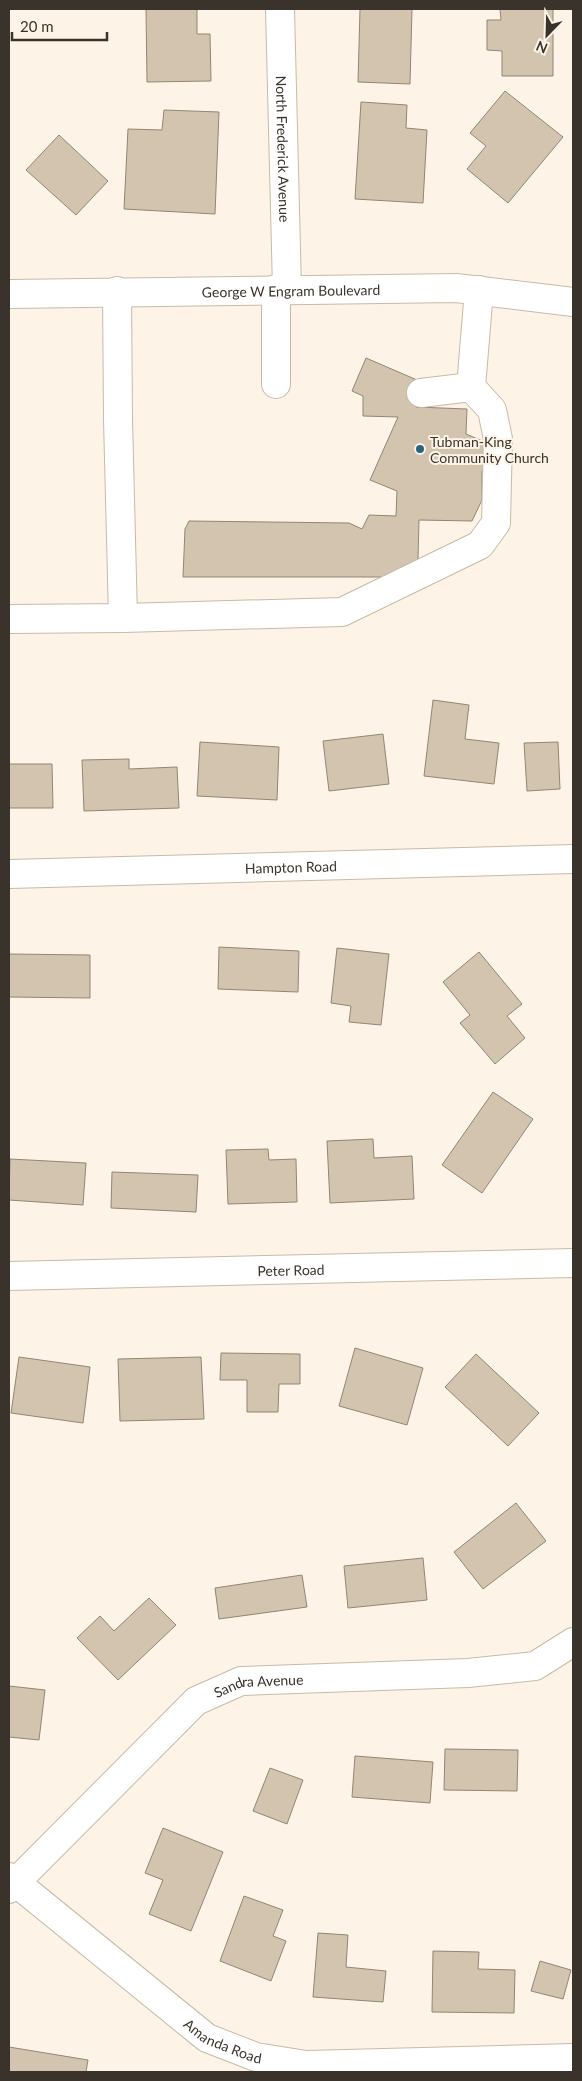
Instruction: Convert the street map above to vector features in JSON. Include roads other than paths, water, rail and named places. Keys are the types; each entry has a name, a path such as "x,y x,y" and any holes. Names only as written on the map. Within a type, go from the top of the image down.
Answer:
{"street":[{"name":"North Frederick Avenue","path":"276,384 281,289 280,9"},
{"name":"George W Engram Boulevard","path":"9,294 456,288 573,302"},
{"path":"9,619 342,612 480,545 496,523 498,439 492,410 471,387 479,290"},
{"path":"117,292 123,618"},
{"path":"421,393 471,387"},
{"name":"Hampton Road","path":"9,874 573,859"},
{"name":"Peter Road","path":"9,1276 573,1262"},
{"name":"Sandra Avenue","path":"11,1883 196,1700 242,1681 468,1673 535,1666 573,1642"},
{"name":"Amanda Road","path":"11,1883 207,2038 256,2057 306,2065 573,2058"}],"place":[{"name":"Tubman-King Community Church","path":"420,449"}]}
